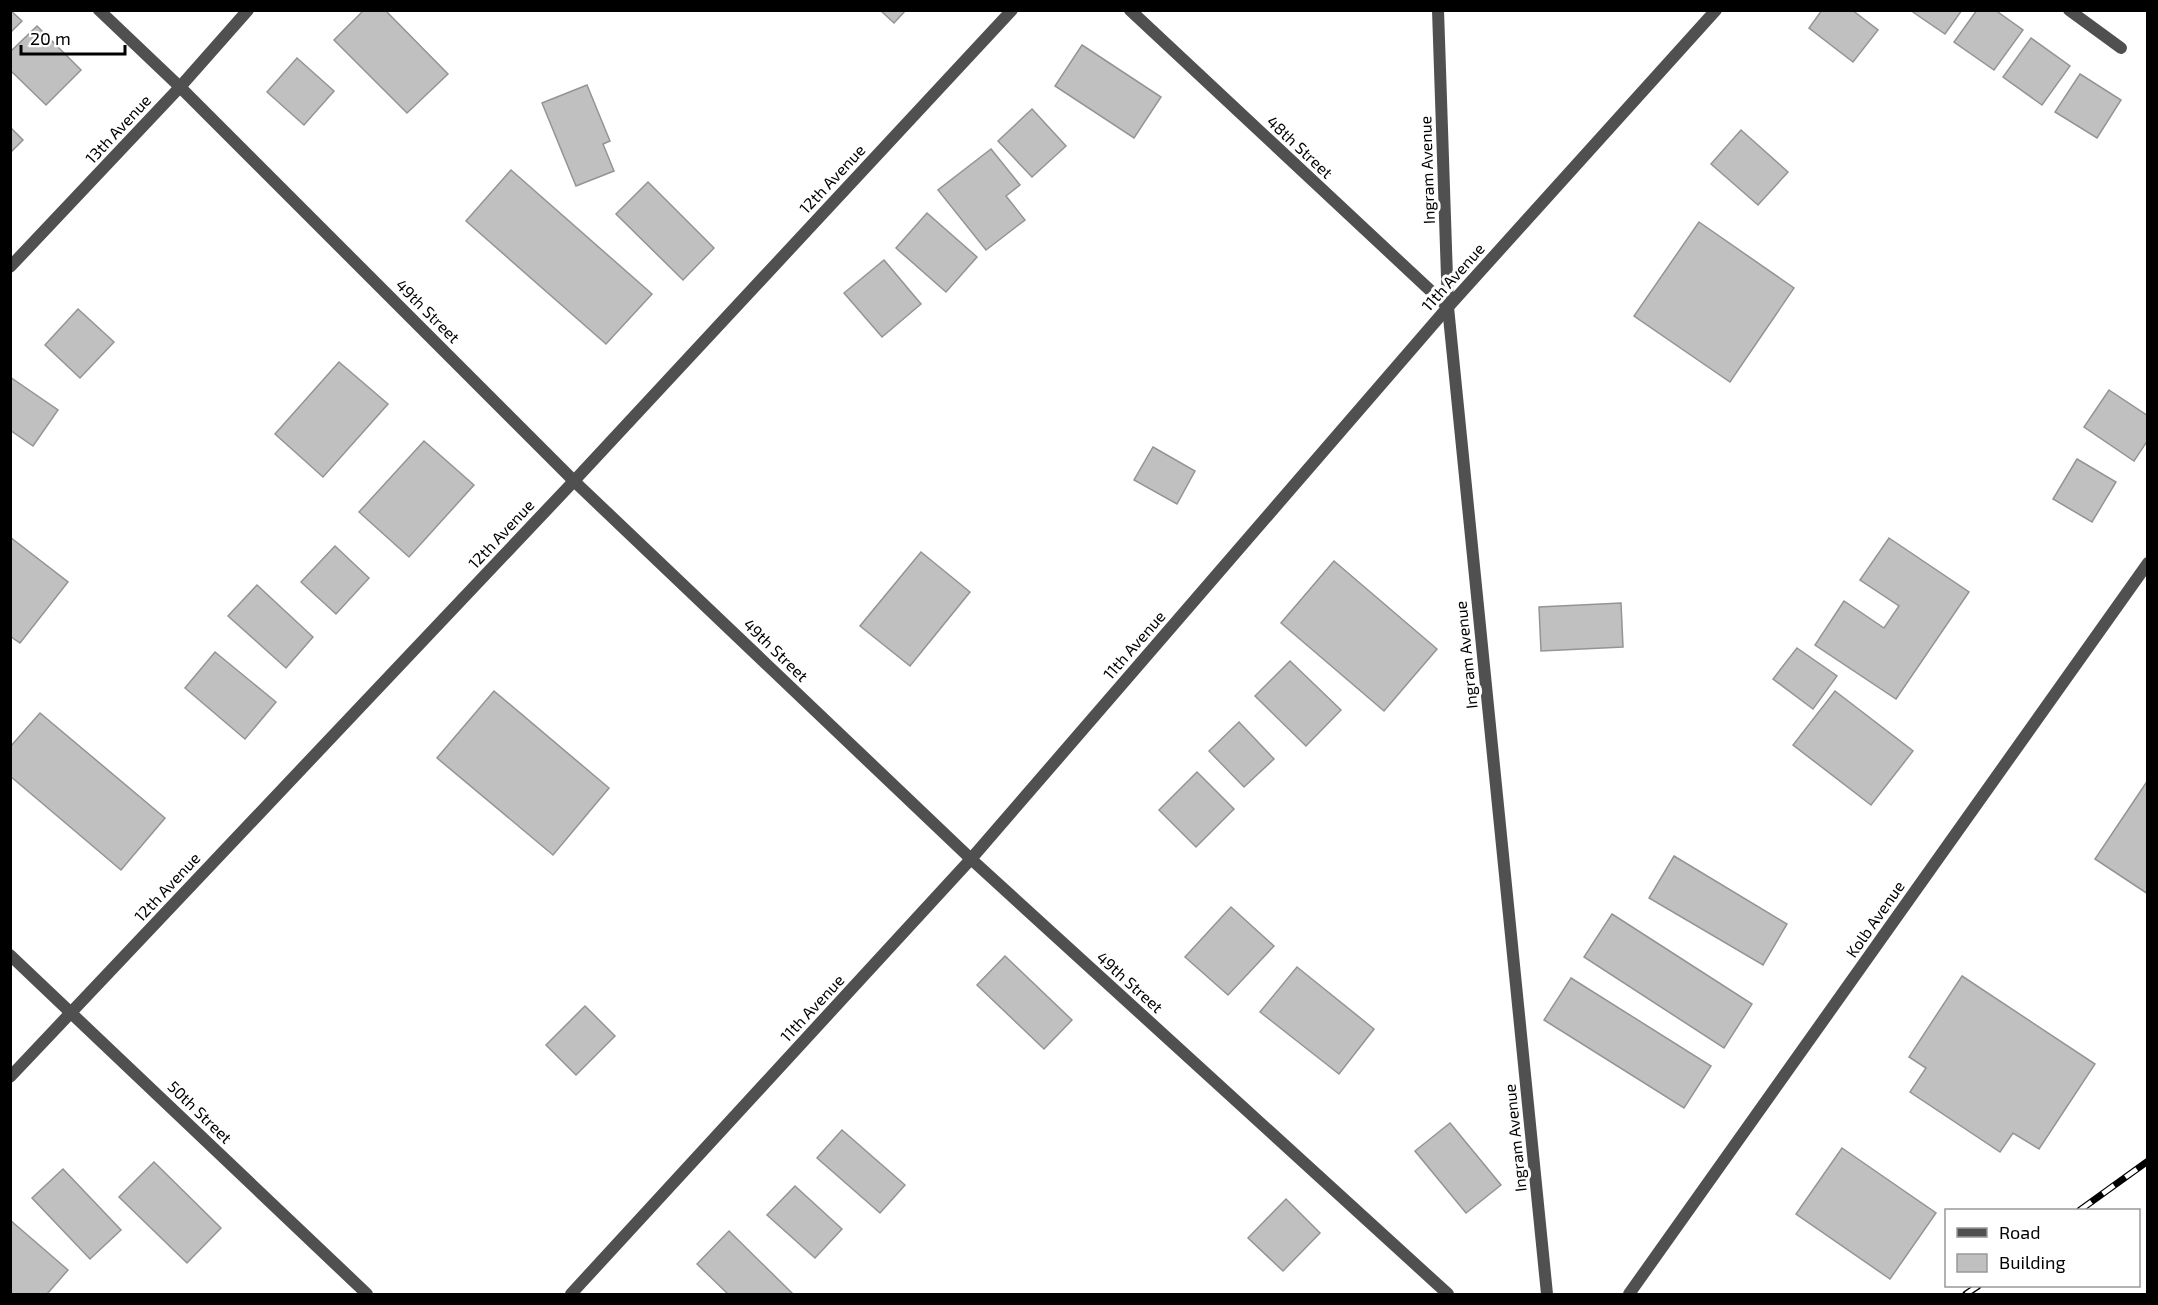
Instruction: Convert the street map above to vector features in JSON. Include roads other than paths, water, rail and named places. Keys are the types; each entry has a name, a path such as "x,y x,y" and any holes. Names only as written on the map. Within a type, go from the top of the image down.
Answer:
{"street":[{"name":"49th Street","path":"99,10 180,87 574,481 971,859 1448,1294"},
{"name":"13th Avenue","path":"10,267 180,87 248,10"},
{"name":"12th Avenue","path":"10,1077 574,481 1012,10"},
{"name":"48th Street","path":"1130,10 1448,307"},
{"name":"Ingram Avenue","path":"1438,10 1448,307 1547,1294"},
{"name":"11th Avenue","path":"571,1294 971,859 1448,307 1716,10"},
{"path":"2069,10 2121,48"},
{"name":"Kolb Avenue","path":"1629,1294 2148,563"},
{"name":"50th Street","path":"10,955 367,1294"}],"railway":[{"path":"2081,1209 2148,1161"},
{"path":"1966,1294 1976,1287"}]}
